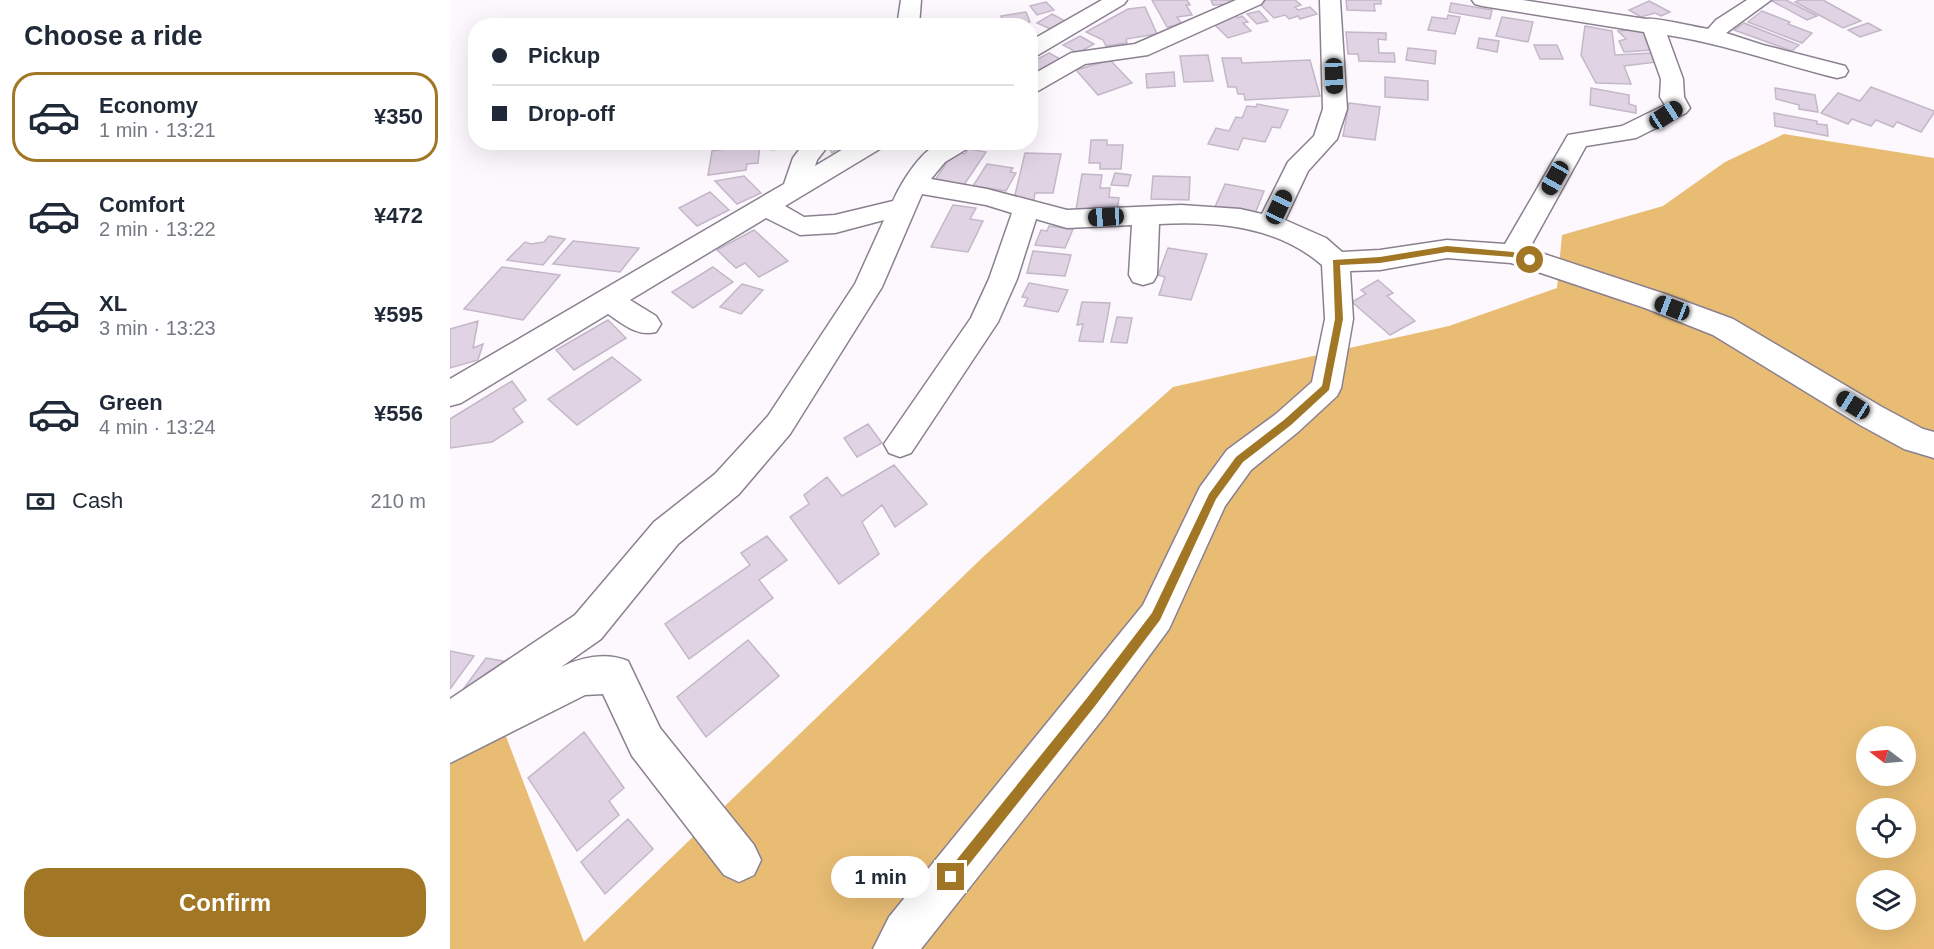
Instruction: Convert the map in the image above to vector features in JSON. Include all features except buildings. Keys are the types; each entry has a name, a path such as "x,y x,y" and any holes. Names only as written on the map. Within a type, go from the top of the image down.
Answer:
{"street":[{"path":"909,18 911,0"},
{"path":"1038,45 1117,0"},
{"path":"1038,81 1079,58 1140,50 1254,0"},
{"path":"1270,224 1298,168 1325,139 1335,109 1330,0"},
{"path":"1482,0 1603,20 1652,24 1713,36 1755,50 1837,71"},
{"path":"1713,36 1723,24 1761,0"},
{"path":"1513,254 1577,140 1628,133 1677,108 1672,97 1672,78 1652,24"},
{"path":"795,189 812,150"},
{"path":"776,160 812,150"},
{"path":"450,394 861,150"},
{"path":"450,722 588,627 666,533 727,484 779,425 868,287 908,196 936,157 948,150"},
{"path":"766,207 800,226 836,224 908,196 987,197 1066,219 1181,214 1270,224 1316,245 1336,262 1380,260 1447,249 1513,254 1655,301 1723,327 1871,416 1915,440 1934,444"},
{"path":"900,444 984,322 1003,279 1028,208"},
{"path":"1143,275 1146,215"},
{"path":"896,949 905,933 1077,720 1156,616 1212,497 1239,460 1287,423 1326,388 1339,319 1336,262"},
{"path":"608,300 646,324"},
{"path":"450,743 582,677 614,674 646,742 739,860"}],"shaded area":[{"path":"1784,134 1934,158 1934,949 450,949 450,756 504,731 584,942 983,557 1173,387 1449,326 1557,288 1562,235 1663,206 1725,162"}],"route":[{"path":"951,877 1091,702 1156,616 1212,497 1239,460 1287,423 1326,388 1339,319 1336,262 1380,260 1447,249 1513,254 1530,260"}]}
